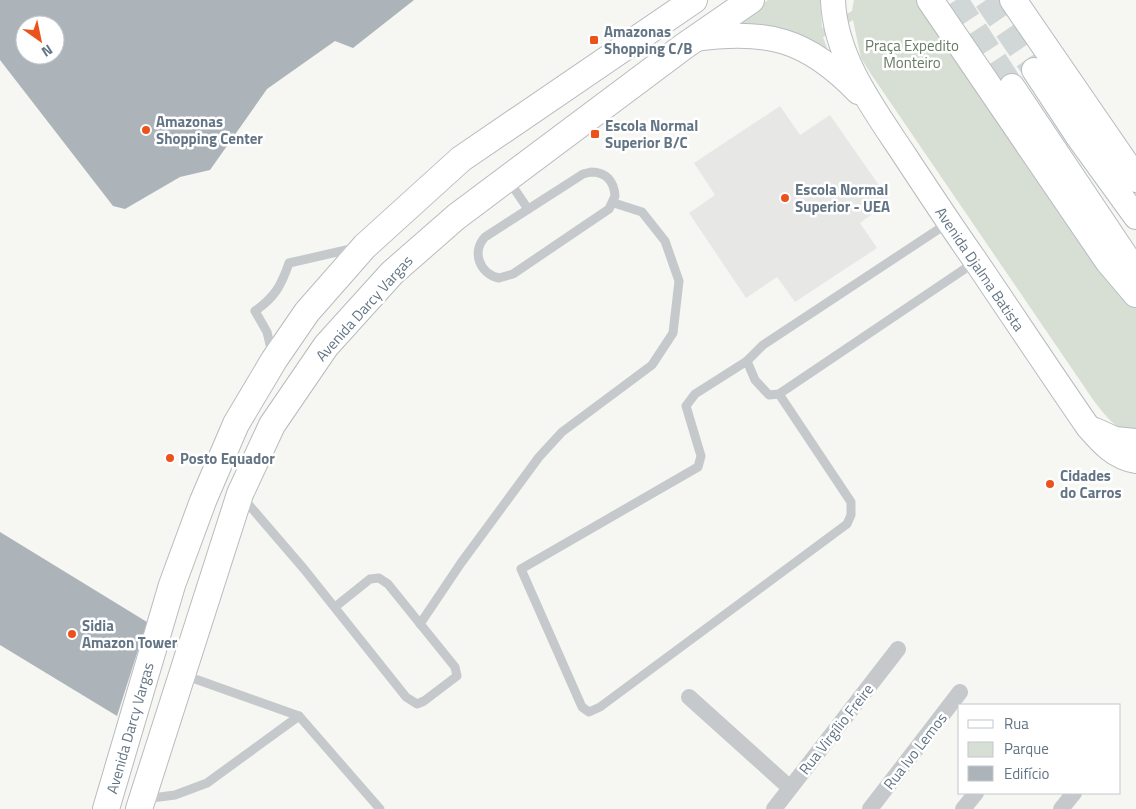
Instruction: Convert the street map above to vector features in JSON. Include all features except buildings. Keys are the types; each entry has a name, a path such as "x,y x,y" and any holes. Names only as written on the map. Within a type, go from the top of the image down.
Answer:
{"main road":[{"name":"Avenida Darcy Vargas","path":"106,809 172,585 199,510 236,424 274,360 307,312 365,246 461,159 694,0"},
{"name":"Avenida Darcy Vargas","path":"140,804 240,494 272,425 326,346 392,274 456,217 695,39 751,0"},
{"name":"Avenida Djalma Batista","path":"833,0 834,18 841,45 875,110 949,223 1088,427 1106,447 1122,458 1136,461"},
{"path":"930,0 1108,261 1136,294"},
{"path":"1013,0 1136,180"},
{"name":"Avenida Djalma Batista","path":"695,39 745,35 773,38 800,46 842,76 875,110"},
{"path":"1034,70 1078,137 1136,217"},
{"path":"1012,86 1136,271"},
{"path":"1088,427 1115,439 1136,441"}],"street":[{"name":"Rua Virgílio Freire","path":"774,809 898,648"},
{"name":"Rua Ivo Lemos","path":"870,809 960,692"},
{"path":"689,697 790,788"},
{"path":"964,809 975,794"},
{"path":"1061,809 1073,794"}],"lane":[{"path":"591,172 607,176 615,189 614,203 609,209 513,274 499,278 491,277 478,258 480,242 528,209 583,174 591,172"},
{"path":"507,179 528,209"},
{"path":"420,624 461,563 539,457 562,432 652,365 673,333 679,281 665,241 642,212 614,203"},
{"path":"779,394 852,502 851,515 847,524 600,708 589,712 582,707 521,569 698,466 700,456 686,406 695,394 747,361 763,345 949,223"},
{"path":"274,360 267,332 255,311 267,302 281,285 289,263 365,246"},
{"path":"747,361 755,380 764,390 769,395 779,394 976,262"},
{"path":"240,494 335,607 406,697 417,704 424,701 456,676 455,667 388,584 379,578 370,579 335,607"},
{"path":"182,674 299,716 380,809"},
{"path":"140,804 174,795 206,783 299,716"}],"shaded area":[{"path":"780,106 800,135 830,115 890,201 860,223 877,248 795,302 777,277 746,298 689,213 715,195 694,163"}],"green space":[{"name":"Praça Expedito Monteiro","path":"768,0 820,0 822,28 852,11 854,0 932,0 1136,304 1136,434 1117,426 1094,401 871,74 861,58 853,20 823,37 832,62 724,28"}],"tunnel":[{"path":"956,0 1012,86"},
{"path":"986,0 1034,70"}],"place":[{"name":"Amazonas Shopping C/B","path":"594,40"},
{"name":"Amazonas Shopping Center","path":"146,130"},
{"name":"Escola Normal Superior B/C","path":"595,134"},
{"name":"Escola Normal Superior - UEA","path":"785,198"},
{"name":"Posto Equador","path":"170,458"},
{"name":"Cidades do Carros","path":"1050,484"},
{"name":"Sidia Amazon Tower","path":"72,634"}]}
